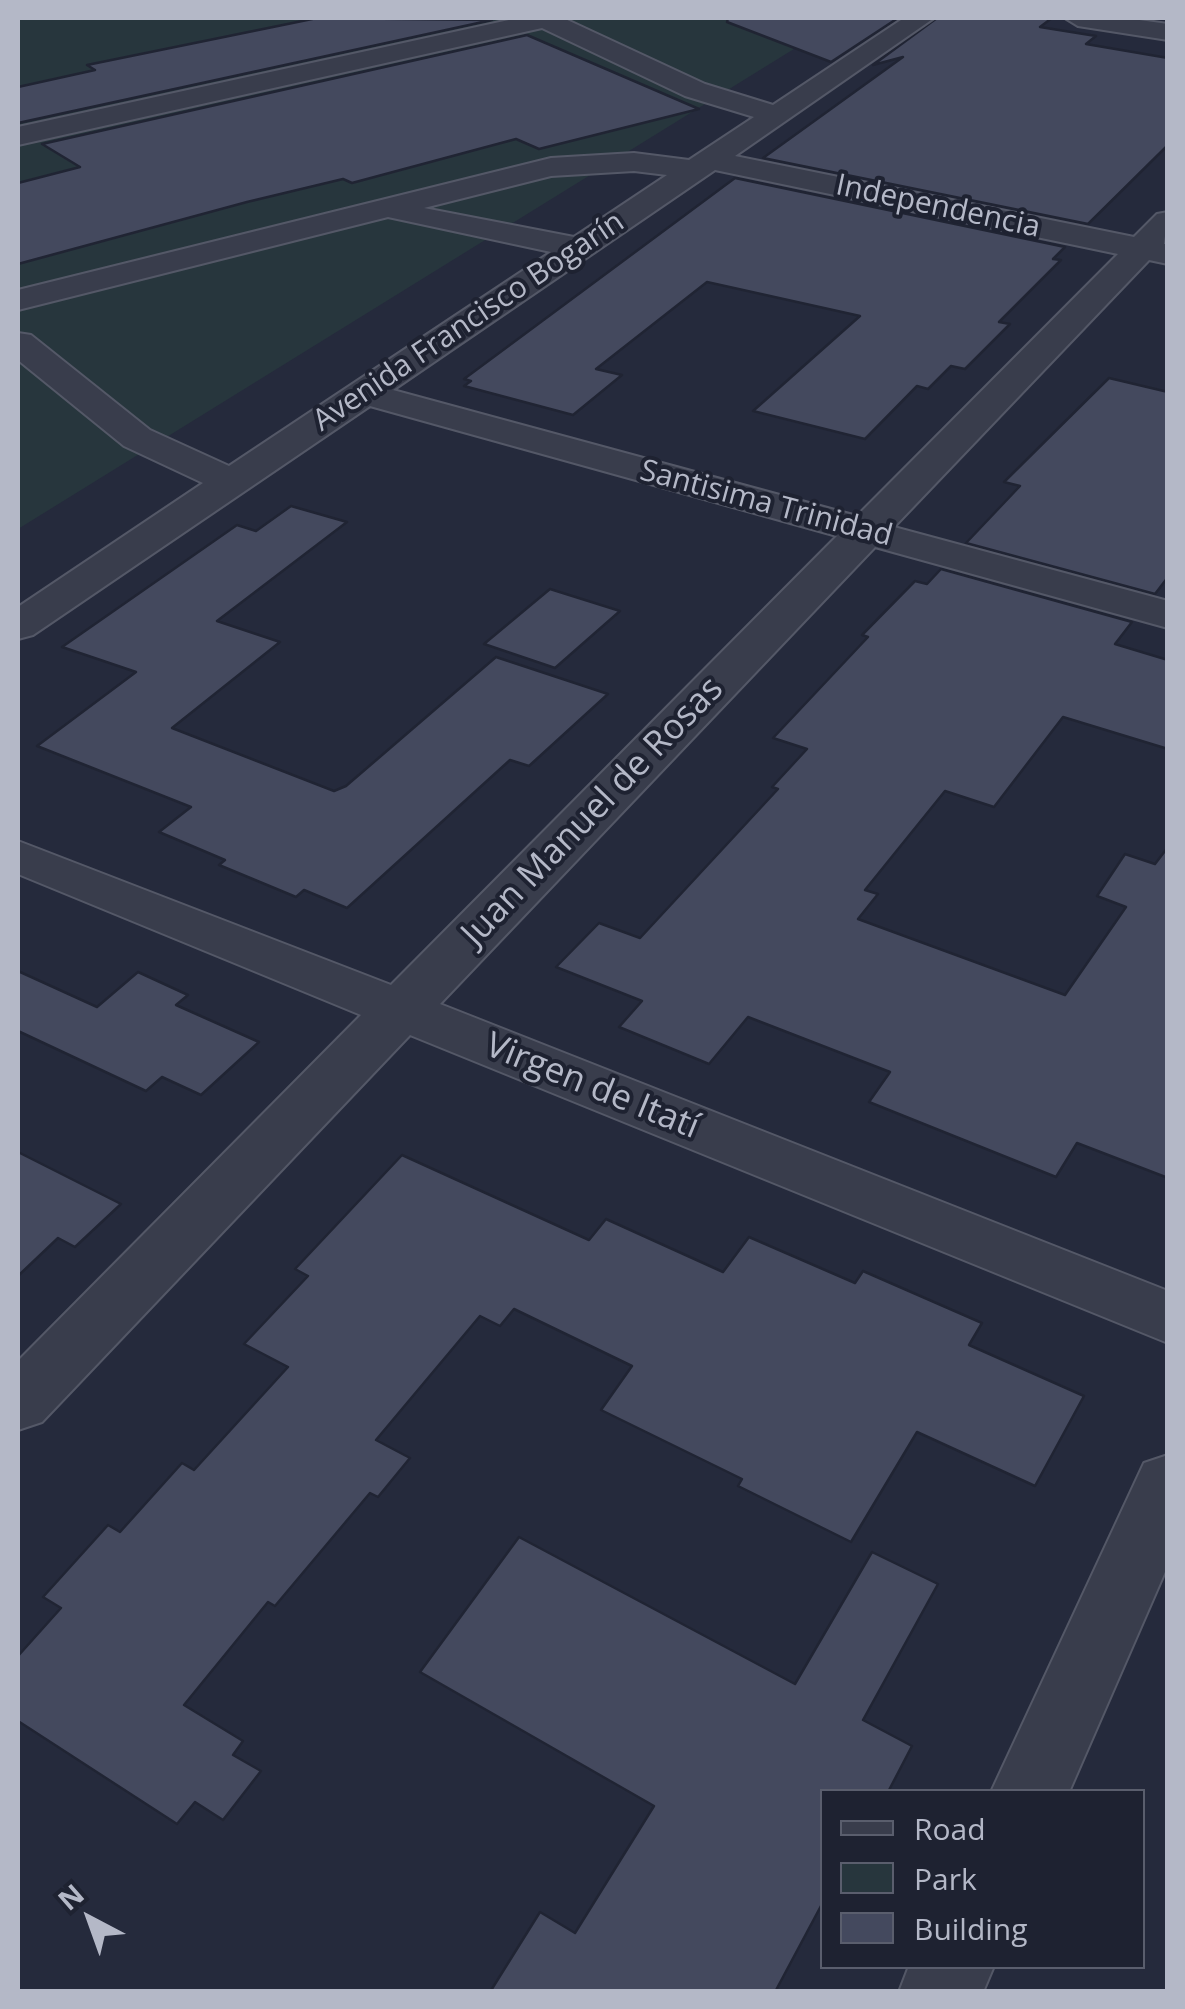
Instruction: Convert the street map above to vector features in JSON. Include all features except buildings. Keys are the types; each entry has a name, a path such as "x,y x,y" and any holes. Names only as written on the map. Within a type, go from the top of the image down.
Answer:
{"street":[{"path":"18,136 545,18 696,90 776,116"},
{"name":"Avenida Francisco Bogarín","path":"18,626 921,18"},
{"path":"1078,18 1168,32"},
{"name":"Independencia","path":"18,300 580,163 702,165 1159,241"},
{"path":"384,209 579,248"},
{"name":"Juan Manuel de Rosas","path":"18,1403 866,532 1159,241"},
{"path":"18,342 137,438 232,482"},
{"name":"Santisima Trinidad","path":"364,393 1168,614"},
{"name":"Virgen de Itatí","path":"18,856 1168,1318"},
{"path":"1031,1789 1168,1484"}],"green space":[{"path":"18,18 844,18 18,529"}]}
